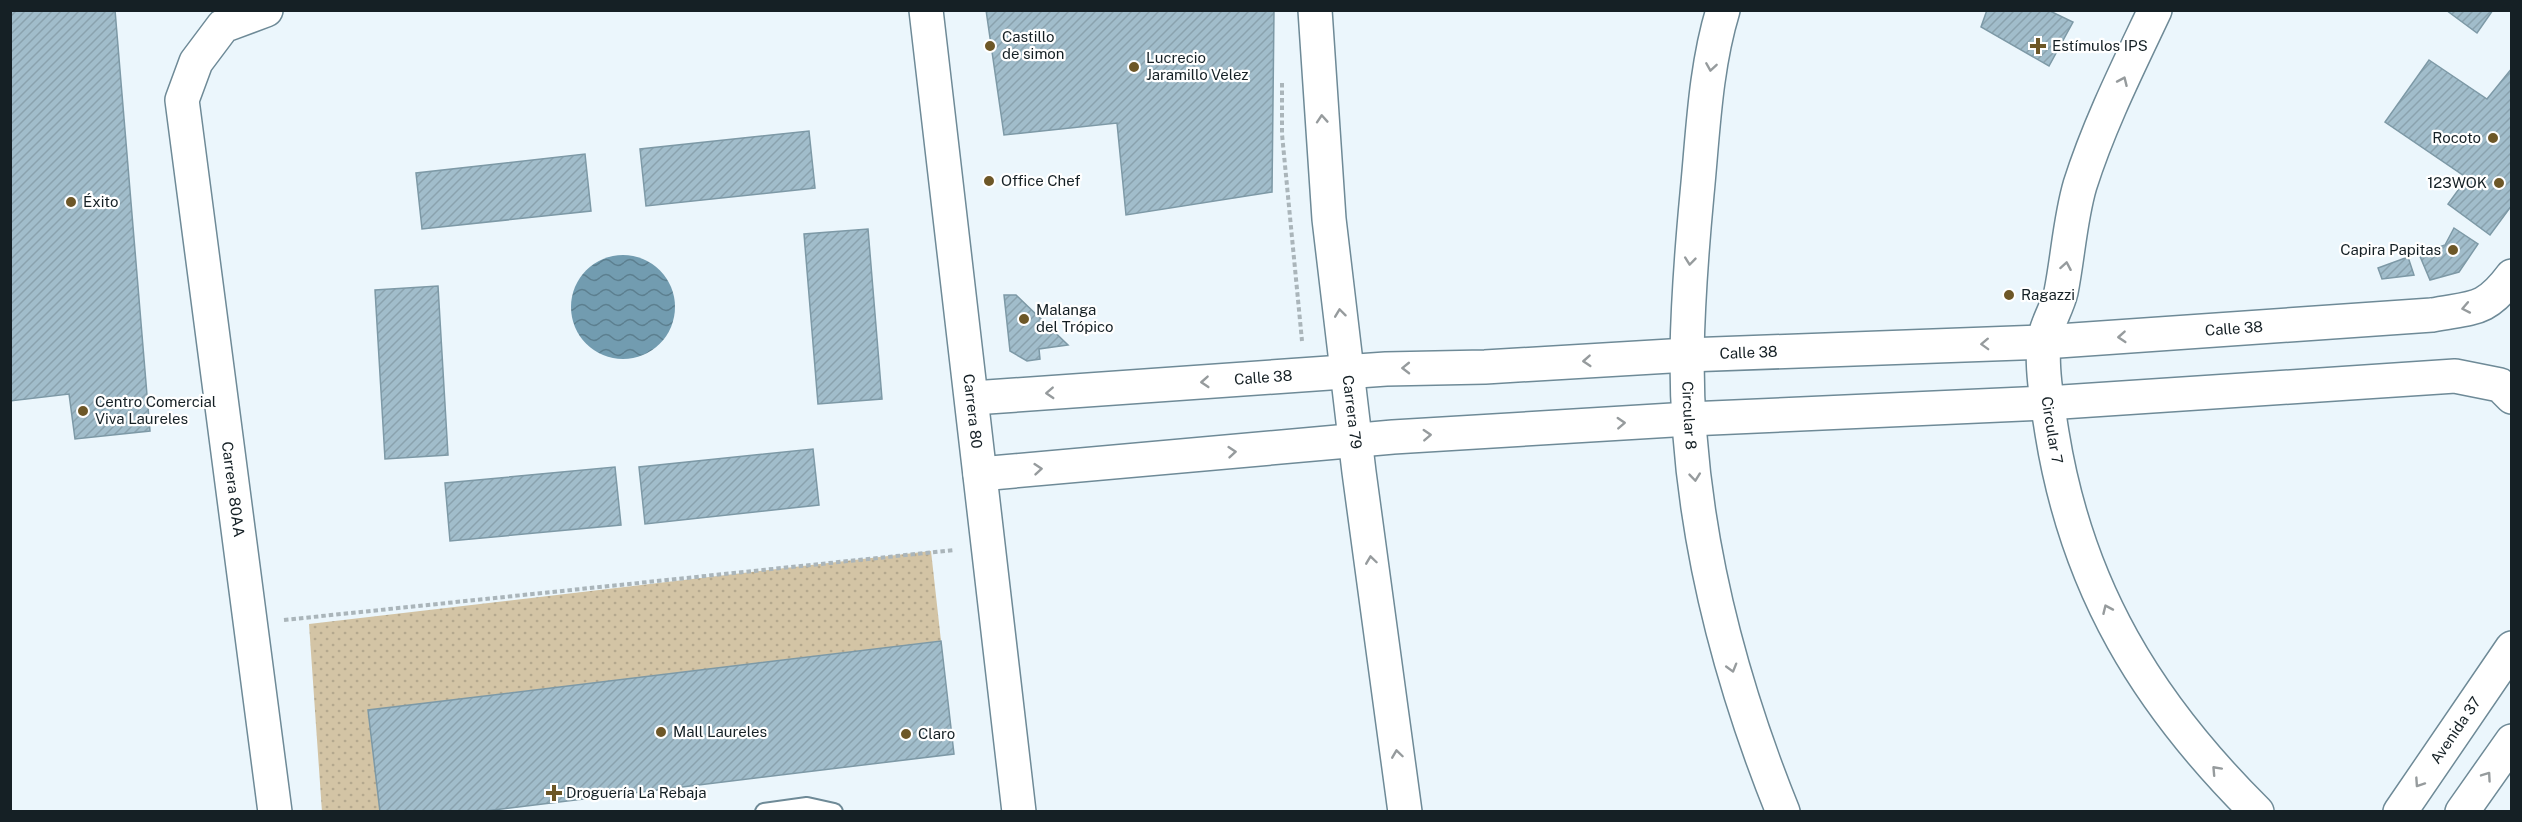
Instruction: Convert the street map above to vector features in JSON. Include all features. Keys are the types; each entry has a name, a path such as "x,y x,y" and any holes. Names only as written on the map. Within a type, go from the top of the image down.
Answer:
{"street":[{"name":"Carrera 80AA","path":"266,10 223,26 196,62 182,100 275,812"},
{"name":"Carrera 80","path":"926,10 1019,812"},
{"name":"Carrera 79","path":"1315,10 1329,219 1355,441 1405,812"},
{"name":"Circular 8","path":"1723,10 1716,33 1705,104 1689,274 1687,355 1689,419 1695,477 1713,593 1743,706 1783,812"},
{"name":"Circular 7","path":"2155,10 2103,124 2080,186 2060,294 2043,342 2048,403 2057,461 2071,518 2091,573 2115,626 2144,677 2178,726 2215,770 2257,812"},
{"name":"Calle 38","path":"972,398 1347,371 1485,367 1687,355 2043,342 2433,315 2484,305 2498,294 2511,276"},
{"path":"980,474 1393,437 1689,419 2048,403 2455,376 2500,385 2511,397"},
{"name":"Avenida 37","path":"2400,812 2511,648"},
{"path":"2462,812 2511,741"}],"lane":[{"path":"764,812 807,806 834,812"}],"path":[{"path":"251,624 988,547"}],"shaded area":[{"path":"931,551 941,641 369,710 380,811 322,812 309,624"}],"water":[{"path":"623,255 643,259 660,270 671,287 675,307 671,327 660,344 643,355 623,359 603,355 586,344 575,327 571,307 575,287 586,270 603,259"}],"building":[{"name":"Éxito","path":"10,10 115,10 150,431 75,439 69,394 10,401"},
{"name":"Lucrecio Jaramillo Velez","path":"986,10 1274,10 1272,192 1126,215 1117,123 1004,135"},
{"name":"Estímulos IPS","path":"1987,10 2048,10 2073,22 2049,66 1981,27"},
{"path":"2446,10 2493,10 2477,33"},
{"path":"2429,60 2487,99 2512,68 2512,205 2490,235 2448,204 2467,178 2385,122"},
{"path":"809,131 815,188 646,206 640,149"},
{"path":"585,154 591,211 422,229 416,173"},
{"name":"Capira Papitas","path":"2454,228 2478,244 2459,272 2430,280 2419,254 2445,245"},
{"path":"868,229 882,399 818,404 804,234"},
{"path":"2408,257 2414,275 2382,279 2378,268"},
{"path":"438,286 448,455 385,459 375,290"},
{"name":"Malanga del Trópico","path":"1004,295 1016,295 1068,345 1039,349 1040,359 1027,361 1010,351"},
{"path":"813,449 819,505 645,524 639,467"},
{"path":"615,467 621,525 450,541 445,483"},
{"name":"Mall Laureles","path":"941,641 954,754 477,812 380,812 368,710"}],"place":[{"name":"Castillo de simon","path":"990,46"},
{"name":"Estímulos IPS","path":"2038,46"},
{"name":"Lucrecio Jaramillo Velez","path":"1134,67"},
{"name":"Rocoto","path":"2493,138"},
{"name":"Office Chef","path":"989,181"},
{"name":"123WOK","path":"2499,183"},
{"name":"Éxito","path":"71,202"},
{"name":"Capira Papitas","path":"2453,250"},
{"name":"Ragazzi","path":"2009,295"},
{"name":"Malanga del Trópico","path":"1024,319"},
{"name":"Centro Comercial Viva Laureles","path":"83,411"},
{"name":"Mall Laureles","path":"661,732"},
{"name":"Claro","path":"906,734"},
{"name":"Droguería La Rebaja","path":"554,793"}]}
